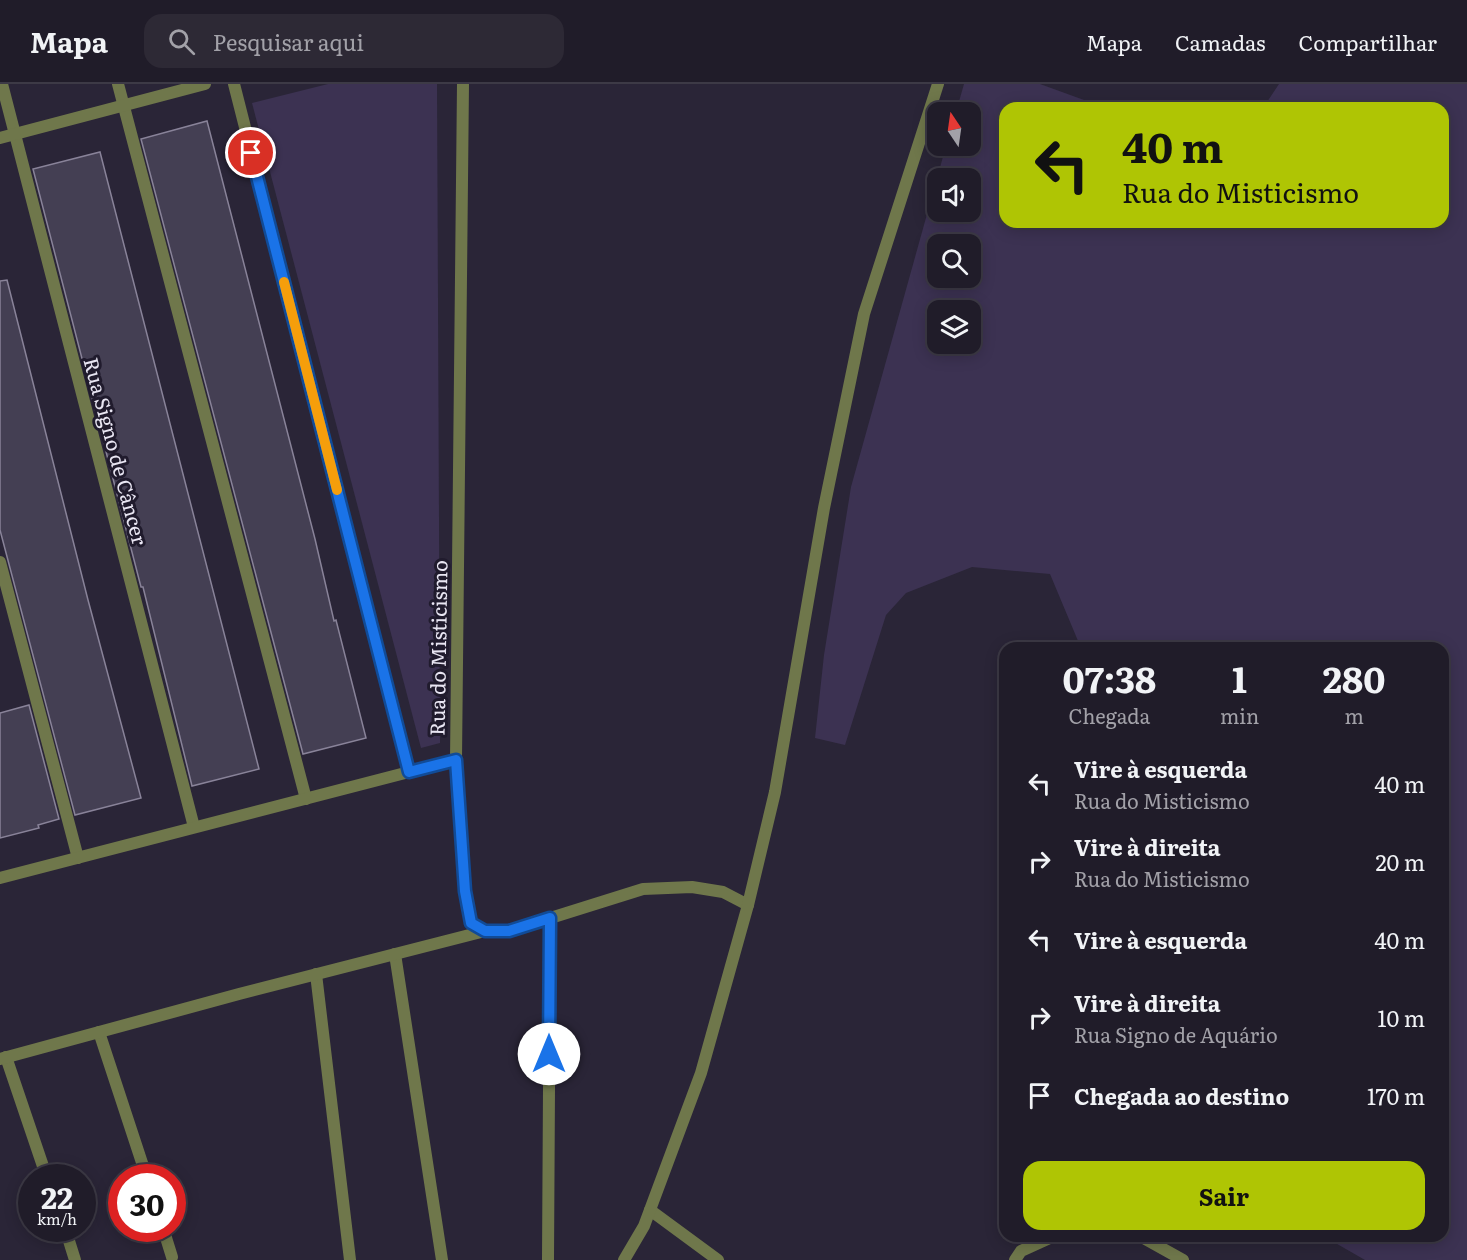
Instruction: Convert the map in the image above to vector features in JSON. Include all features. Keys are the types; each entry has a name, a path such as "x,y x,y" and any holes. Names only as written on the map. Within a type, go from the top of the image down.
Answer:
{"street":[{"name":"Rua Signo de Câncer","path":"2,84 194,827"},
{"path":"118,84 306,799"},
{"path":"0,138 205,84"},
{"path":"234,84 409,772"},
{"name":"Rua do Misticismo","path":"463,84 456,760 467,908 471,923 485,931"},
{"path":"624,1260 644,1226 701,1073 748,906 775,792 824,508 864,314 938,84"},
{"path":"0,562 78,858"},
{"path":"0,878 456,760"},
{"path":"42,1164 3,1058 485,931 509,931 644,889 692,887 723,892 748,906"},
{"path":"548,1260 550,918"},
{"path":"395,954 442,1260"},
{"path":"315,974 350,1260"},
{"path":"99,1032 142,1164"},
{"path":"650,1210 718,1260"},
{"path":"69,1242 75,1260"},
{"path":"167,1242 172,1257"},
{"path":"1015,1260 1021,1251 1041,1242"},
{"path":"1151,1242 1183,1260"}],"shaded area":[{"path":"328,84 437,84 440,743 421,748 252,103"},
{"path":"964,84 1040,84 1090,102 999,102 999,228 1449,228 1449,102 1267,102 1279,84 1467,84 1467,1260 1365,1260 1334,1242 1449,1242 1449,642 1078,642 1050,574 972,567 906,593 886,615 845,745 815,738 824,655 851,487 927,214 927,222 981,222 981,168 940,168 943,156 981,156 981,102 959,102"}],"building":[{"path":"207,121 366,738 303,754 141,139"},
{"path":"100,152 259,769 192,786 143,587 141,587 33,169"},
{"path":"7,280 141,798 75,815 0,530 0,281"},
{"path":"29,705 59,819 38,825 39,828 0,838 0,713"}],"slow traffic":[{"path":"284,282 337,490"}],"route":[{"path":"251,153 409,772 456,760 465,891 471,923 485,931 509,931 550,918 549,1054"}]}
